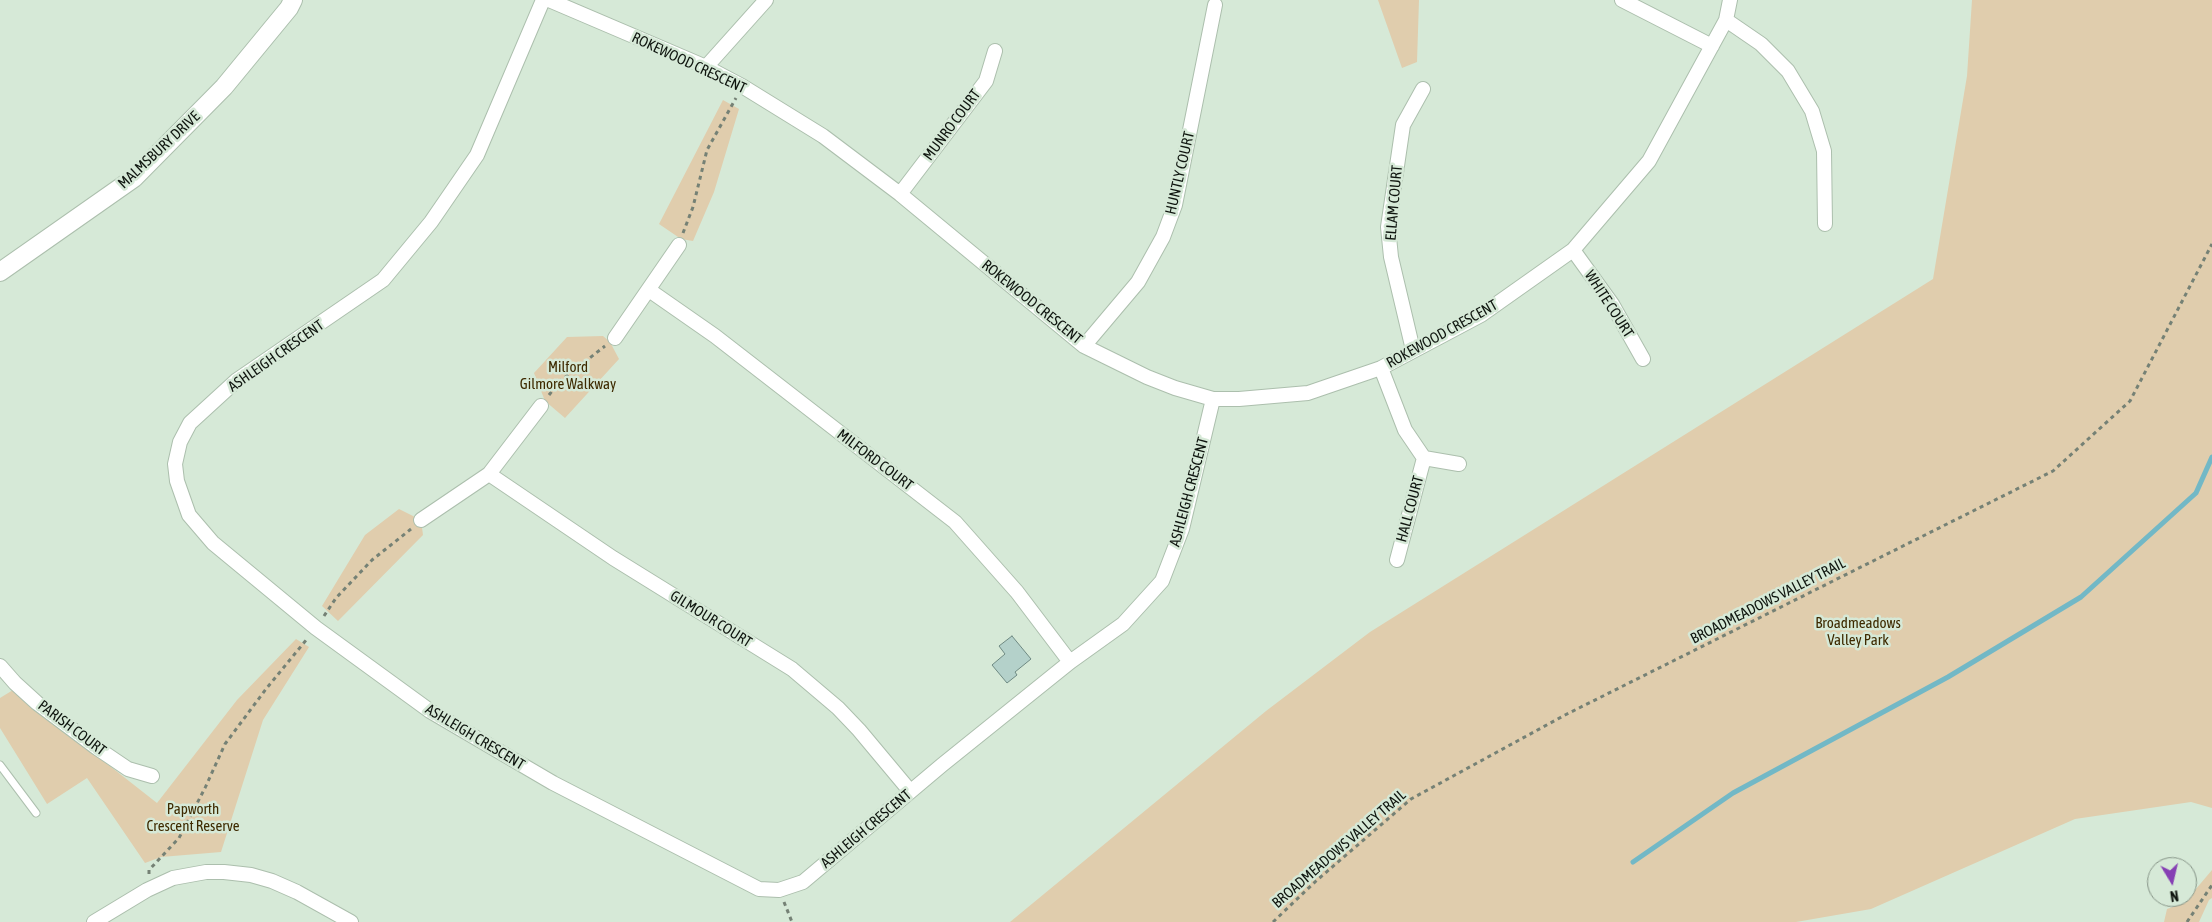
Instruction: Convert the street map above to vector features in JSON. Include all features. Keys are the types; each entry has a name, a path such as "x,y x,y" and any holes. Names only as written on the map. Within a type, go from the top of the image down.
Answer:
{"street":[{"name":"MALMSBURY DRIVE","path":"0,272 134,178 224,87 289,8 293,0"},
{"name":"ASHLEIGH CRESCENT","path":"543,0 477,155 431,222 389,273 375,286 237,380 190,422 180,442 175,464 177,482 189,515 213,543 316,628 430,711 553,783 759,888 779,890 803,882 1070,662 1123,624 1162,581 1182,529 1213,399"},
{"name":"ROKEWOOD CRESCENT","path":"549,0 706,67 742,86 824,136 900,194 1084,346 1147,377 1175,388 1213,399 1239,399 1308,393 1381,368 1481,315 1573,250 1649,161 1726,20 1730,0"},
{"path":"706,67 766,0"},
{"path":"1622,0 1712,46"},
{"name":"HUNTLY COURT","path":"1084,346 1138,282 1163,237 1175,205 1214,5"},
{"path":"1726,20 1761,44 1788,71 1812,111 1824,151 1825,224"},
{"name":"MUNRO COURT","path":"900,194 986,81 994,51"},
{"name":"ELLAM COURT","path":"1413,350 1391,257 1388,227 1403,125 1423,89"},
{"path":"615,338 679,245"},
{"name":"WHITE COURT","path":"1573,250 1612,304 1643,359"},
{"name":"MILFORD COURT","path":"649,290 715,336 955,522 1017,592 1070,662"},
{"name":"HALL COURT","path":"1381,368 1405,430 1424,458 1459,464"},
{"path":"421,520 489,474 541,406"},
{"name":"HALL COURT","path":"1396,560 1424,458"},
{"name":"GILMOUR COURT","path":"489,474 613,558 792,669 838,708 859,730 910,792"},
{"name":"PARISH COURT","path":"0,666 15,683 37,702 96,748 128,769 152,776"},
{"path":"94,922 147,890 173,878 206,872 251,874 272,880 297,892 343,920"}],"lane":[{"path":"0,766 36,813"}],"path":[{"path":"679,245 693,207 707,150 742,86"},
{"name":"BROADMEADOWS VALLEY TRAIL","path":"1273,922 1411,799 1565,715 2053,471 2130,401 2212,244"},
{"path":"541,406 559,382 615,338"},
{"path":"147,890 149,870 179,838 225,744 266,689 316,628 342,591 372,560 421,520"},
{"path":"2187,922 2212,885"},
{"path":"779,890 792,922"}],"green space":[{"path":"1378,0 1419,0 1417,62 1402,68"},
{"name":"Broadmeadows Valley Park","path":"1972,0 2212,0 2212,808 2191,802 2075,819 1871,909 1796,922 1010,922 1266,711 1370,632 1933,279 1967,76"},
{"path":"723,100 739,109 714,192 693,241 681,239 659,224"},
{"name":"Milford Gilmore Walkway","path":"603,336 610,342 619,359 565,418 545,401 534,373 567,337"},
{"path":"399,509 421,520 423,535 338,621 322,606 365,535"},
{"name":"Papworth Crescent Reserve","path":"296,639 309,647 263,720 221,852 161,857 145,863 87,778 47,804 0,728 0,698 13,690 157,803 237,700"},
{"path":"2212,870 2212,898 2209,900 2199,922 2164,922 2167,909 2173,907 2197,907 2197,888"}],"building":[{"path":"1012,636 1031,659 1015,672 1017,675 1007,683 992,665 1005,654 999,646"}],"waterway":[{"path":"1633,862 1733,793 1948,677 2081,597 2196,493 2212,457"}]}
